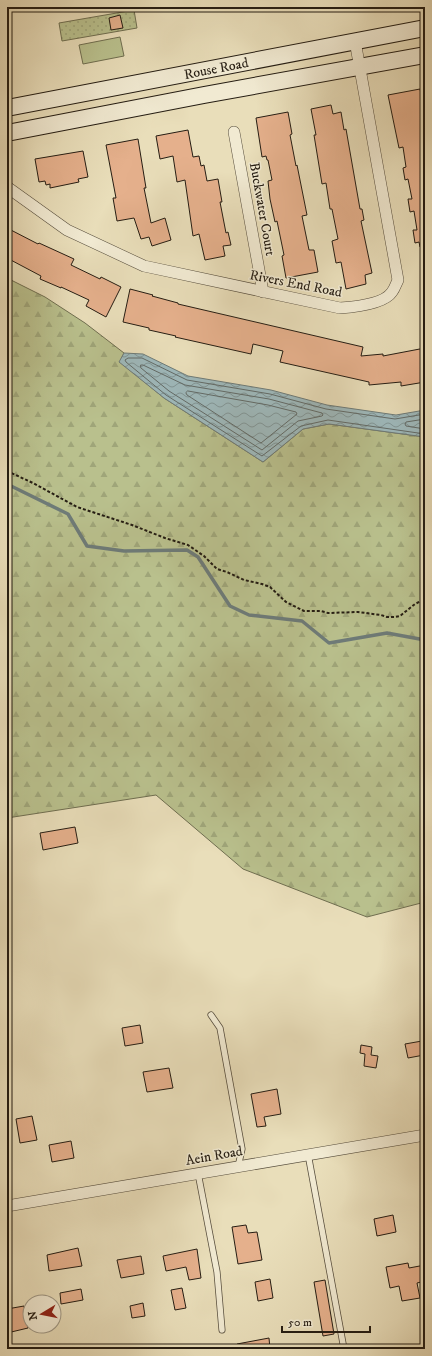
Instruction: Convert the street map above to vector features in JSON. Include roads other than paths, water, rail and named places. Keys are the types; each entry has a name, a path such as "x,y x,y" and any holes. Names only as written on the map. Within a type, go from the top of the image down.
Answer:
{"street":[{"name":"Rouse Road","path":"7,108 425,28"},
{"name":"Rivers End Road","path":"7,187 67,230 144,266 340,308 377,302 392,293 398,280 355,41"},
{"name":"Rouse Road","path":"7,134 212,94 425,55"},
{"name":"Buckwater Court","path":"234,132 262,292"},
{"name":"Aein Road","path":"7,1206 425,1135"}],"lane":[{"path":"211,1015 220,1028 242,1148 238,1167"},
{"path":"308,1154 344,1349"},
{"path":"198,1173 217,1272 222,1330"}],"water":[{"path":"124,353 143,354 188,376 271,390 327,405 396,415 425,410 425,437 329,424 303,429 263,462 164,398 119,362"}],"waterway":[{"path":"7,484 68,514 87,546 124,551 187,550 198,557 230,606 249,615 302,621 329,643 387,633 425,640"}]}
